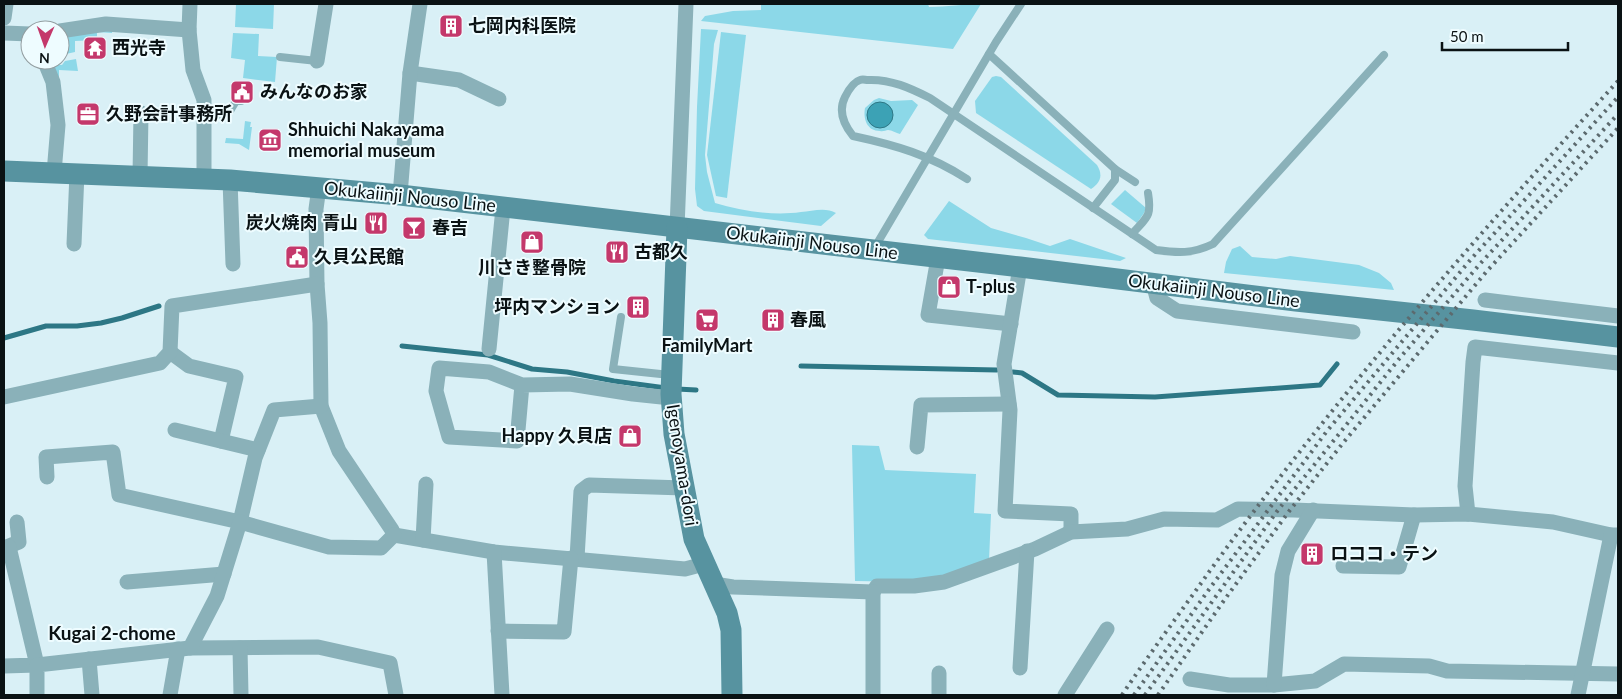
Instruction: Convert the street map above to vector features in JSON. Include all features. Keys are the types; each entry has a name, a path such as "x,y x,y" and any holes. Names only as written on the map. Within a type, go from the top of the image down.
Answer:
{"main road":[{"name":"Okukaiinji Nouso Line","path":"4,171 204,178 400,195 1020,267 1296,302 1618,337"},
{"name":"Igenoyama-dori","path":"677,228 671,387 674,434 694,539 727,613 731,630 732,695"}],"street":[{"path":"4,18 6,4"},
{"path":"190,4 188,30 193,70 204,100 204,178"},
{"path":"317,61 326,4"},
{"path":"400,195 410,73 420,4"},
{"path":"677,228 686,4"},
{"path":"70,29 106,24 188,30"},
{"path":"4,33 20,34"},
{"path":"48,70 53,82 58,125 54,173"},
{"path":"410,73 459,80 499,99"},
{"path":"140,176 141,113"},
{"path":"74,244 77,173"},
{"path":"230,180 233,264"},
{"path":"319,187 316,209 321,406 339,451 394,535"},
{"path":"489,349 503,208"},
{"path":"938,258 928,315 1011,324"},
{"path":"1020,267 1004,364 1009,404 1005,511 1071,514 1071,532"},
{"path":"1153,283 1157,298 1177,311 1353,332"},
{"path":"4,397 160,363 170,352 172,306 317,284"},
{"path":"1486,300 1618,316"},
{"path":"1468,514 1465,486 1475,347 1618,363"},
{"path":"170,352 189,366 236,377 222,441"},
{"path":"522,384 518,441 449,437 436,391 439,368 488,372 522,384 570,384 633,394 671,387"},
{"path":"917,447 921,405 1009,404"},
{"path":"170,695 184,649 217,596 240,522 255,458 274,410 321,406"},
{"path":"175,430 258,450"},
{"path":"47,477 46,457 113,452 119,495 240,522 328,547 381,548 394,535"},
{"path":"423,540 426,484"},
{"path":"498,631 564,632 581,491 589,485 684,488"},
{"path":"873,695 873,592 877,586 914,586 944,582 1028,551 1071,532 1126,529 1164,519 1217,520 1238,509 1313,510 1414,515 1468,514 1554,522 1614,535 1578,695"},
{"path":"1274,685 1282,575 1288,551 1313,510"},
{"path":"1343,566 1399,567 1414,515"},
{"path":"17,522 19,542 6,547 36,665 37,695"},
{"path":"394,535 494,552 685,569 704,564"},
{"path":"1020,668 1028,551"},
{"path":"494,552 502,695"},
{"path":"127,582 224,574"},
{"path":"714,584 733,587 873,592"},
{"path":"1065,695 1108,629"},
{"path":"4,666 36,665 184,649 318,647 390,663 396,695"},
{"path":"240,648 241,695"},
{"path":"89,659 92,695"},
{"path":"1190,679 1229,685 1274,685 1315,681 1344,664 1429,666 1447,672 1618,674"},
{"path":"939,673 939,695"}],"lane":[{"path":"872,251 989,54 1021,4"},
{"path":"989,54 1115,169 1135,182"},
{"path":"966,179 928,157 890,144 853,136 845,126 842,113 843,100 850,88 860,80 889,82 911,88 930,98 1156,250 1190,252 1212,244 1384,55"},
{"path":"280,57 317,61"},
{"path":"204,112 221,112 223,117 230,112 236,101 241,102"},
{"path":"1093,208 1115,180 1115,169"},
{"path":"1132,234 1147,216 1150,209 1148,193"},
{"path":"621,317 613,369 671,387"}],"shaded area":[{"path":"236,4 274,4 273,29 235,27"},
{"path":"761,4 928,4 929,7 981,4 953,49 701,21 705,16 733,11 761,10"},
{"path":"113,28 112,33 97,32 97,40 75,41 75,52 70,53 70,34"},
{"path":"701,29 718,30 714,44 705,155 707,172 715,203 769,213 823,210 836,213 821,226 704,211 697,206 695,189"},
{"path":"721,32 746,35 727,198 716,196 707,155"},
{"path":"233,33 259,34 258,56 277,57 275,82 243,78 245,60 231,58"},
{"path":"76,59 78,71 59,70 70,70 70,60"},
{"path":"55,70 59,70 59,80"},
{"path":"992,77 1001,77 1097,165 1100,178 1091,189 976,113 975,101"},
{"path":"879,98 891,101 912,100 918,105 900,134 889,130 872,129 867,124 865,108"},
{"path":"880,102 889,106 893,115 889,124 880,128 871,124 867,115 871,106"},
{"path":"245,121 251,122 250,127 252,127 249,150 239,144 225,143 226,138 243,139"},
{"path":"1125,190 1146,208 1137,223 1111,204"},
{"path":"949,201 991,228 1050,246 1070,239 1126,258 1120,261 928,239 924,235"},
{"path":"1240,246 1252,257 1276,259 1290,256 1359,265 1379,273 1391,283 1394,290 1224,273 1226,262 1232,249"},
{"path":"852,445 879,446 885,470 976,474 974,513 991,514 989,561 944,577 911,582 855,581"}],"waterway":[{"path":"4,338 46,326 77,326 101,323 159,306"},
{"path":"402,346 488,355 532,369 567,372 666,388"},
{"path":"1013,372 1022,373 1058,395 1155,397 1320,385 1337,364"},
{"path":"801,366 997,370"},
{"path":"677,389 696,390"}],"railway":[{"path":"1122,695 1209,572 1306,444 1356,382 1511,200 1618,81"},
{"path":"1134,695 1210,588 1327,431 1472,258 1618,97"},
{"path":"1145,695 1278,510 1399,359 1479,265 1618,114"},
{"path":"1158,695 1290,510 1343,443 1487,271 1618,128"}],"place":[{"name":"七岡内科医院","path":"451,26"},
{"name":"西光寺","path":"95,48"},
{"name":"みんなのお家","path":"242,92"},
{"name":"久野会計事務所","path":"88,114"},
{"name":"Shhuichi Nakayama memorial museum","path":"270,140"},
{"name":"炭火焼肉 青山","path":"376,223"},
{"name":"春吉","path":"414,228"},
{"name":"川さき整骨院","path":"532,242"},
{"name":"古都久","path":"617,252"},
{"name":"久貝公民館","path":"297,257"},
{"name":"T-plus","path":"949,287"},
{"name":"坪内マンション","path":"638,307"},
{"name":"FamilyMart","path":"707,320"},
{"name":"春風","path":"773,320"},
{"name":"Happy 久貝店","path":"630,436"},
{"name":"ロココ・テン","path":"1312,554"}],"district":[{"name":"Kugai 2-chome","path":"112,633"}]}
